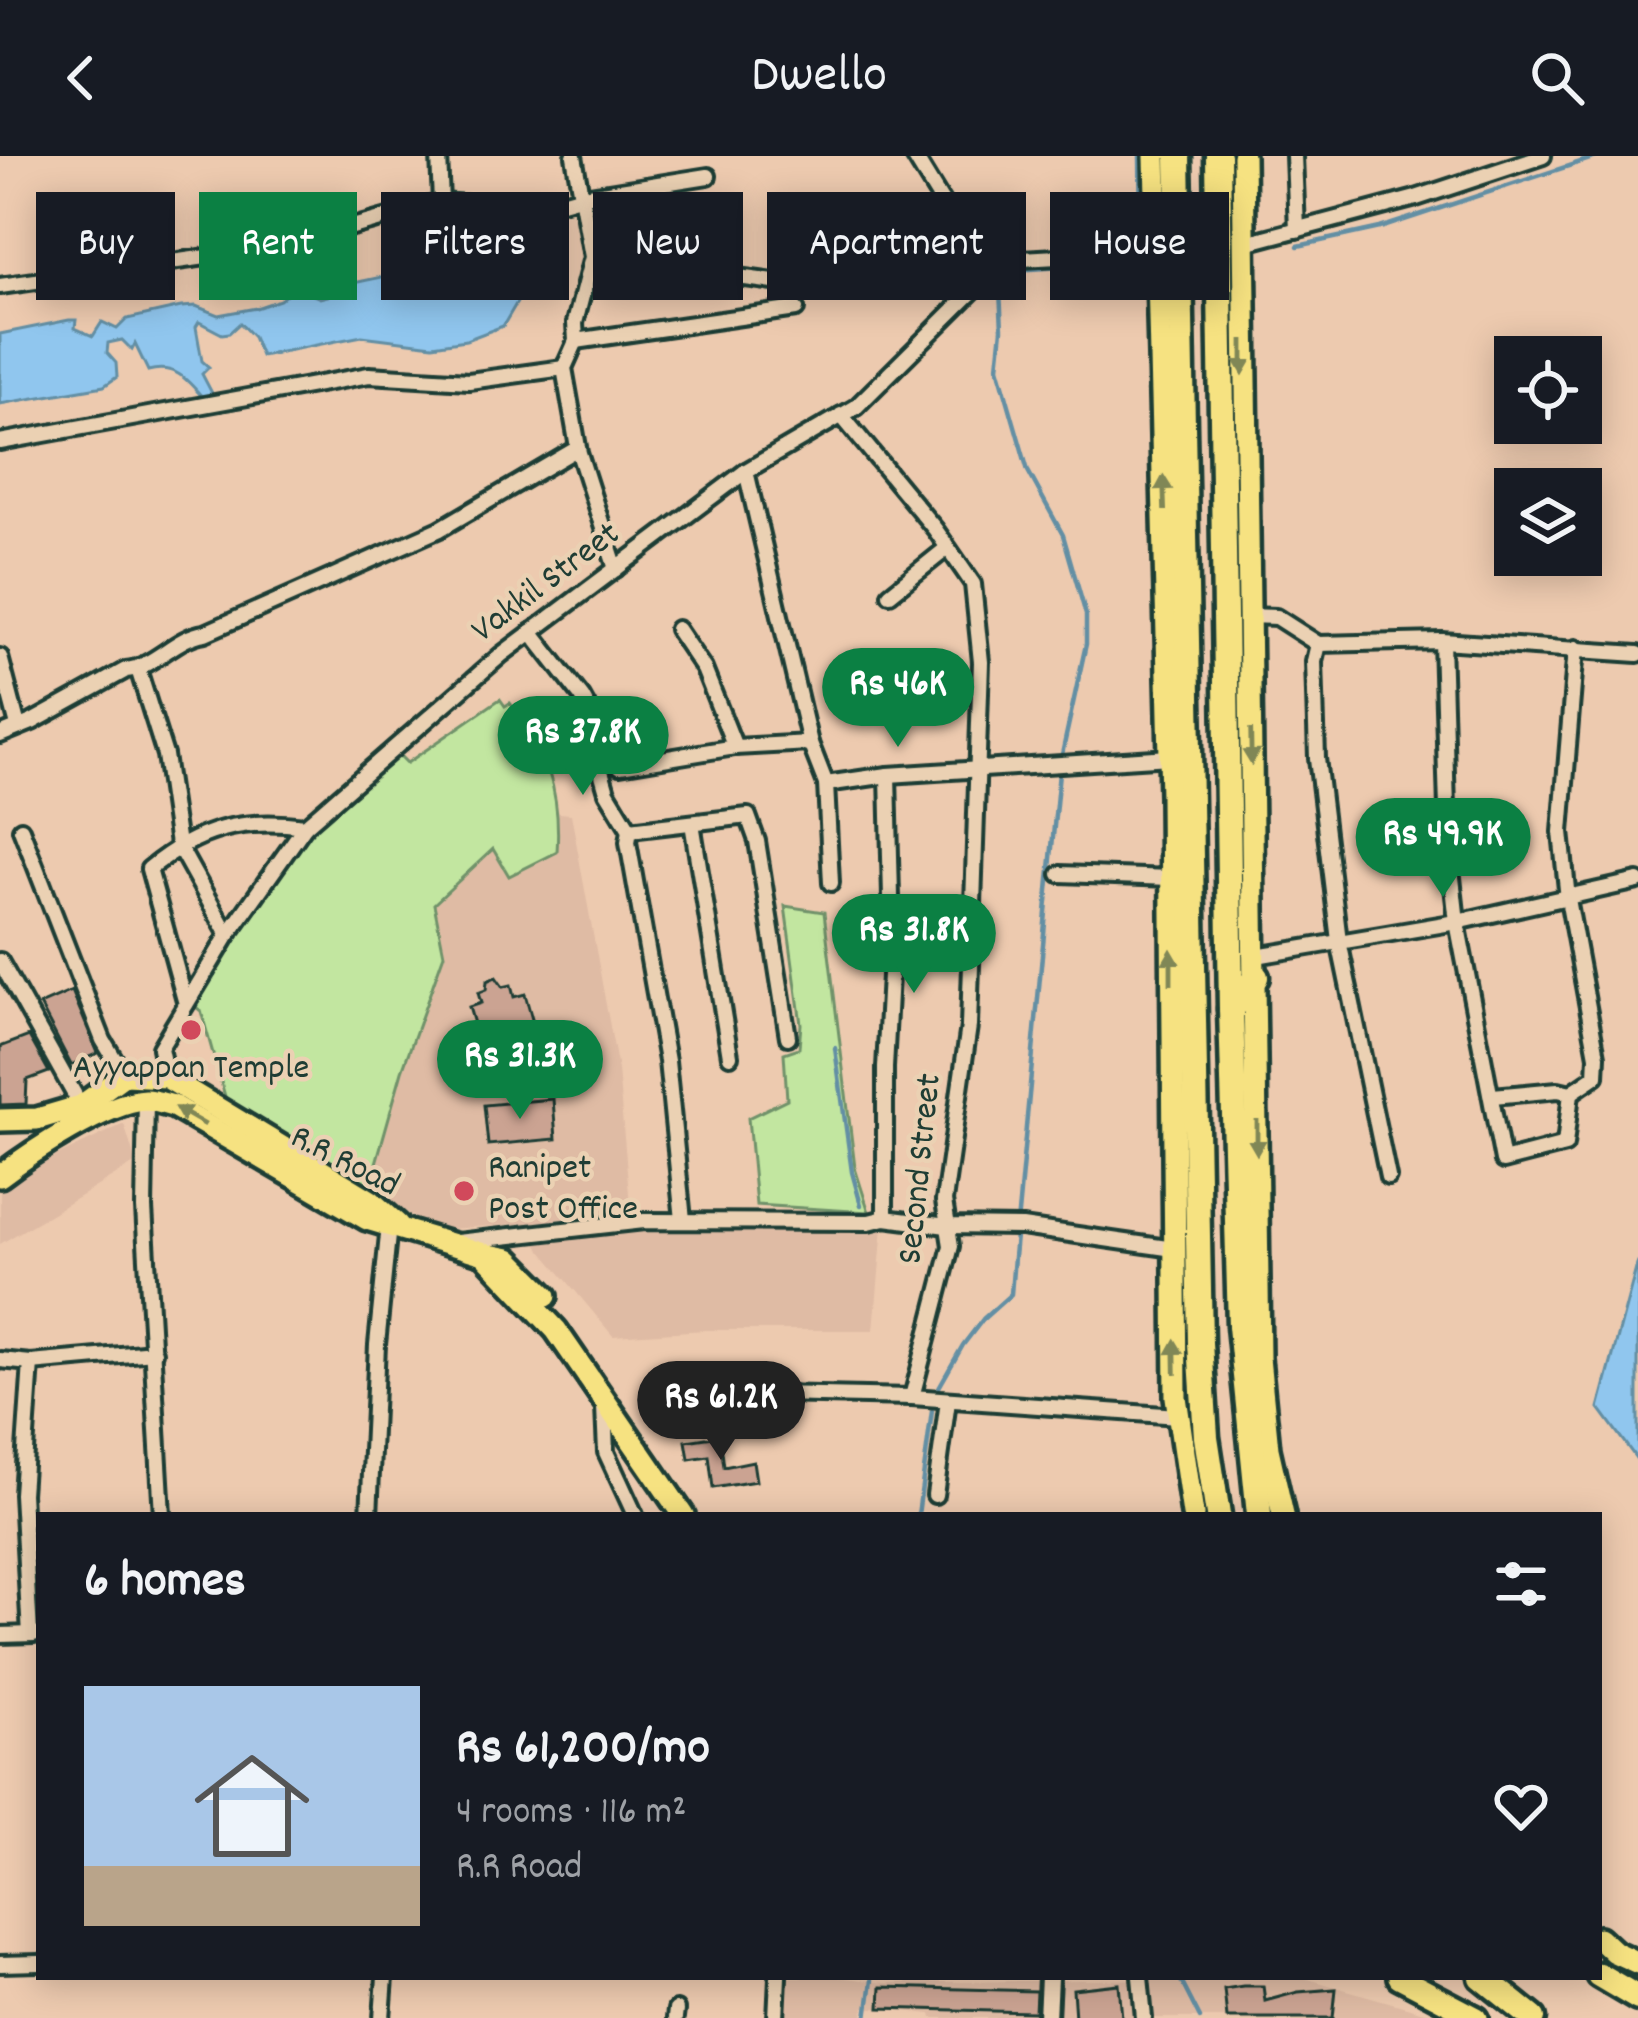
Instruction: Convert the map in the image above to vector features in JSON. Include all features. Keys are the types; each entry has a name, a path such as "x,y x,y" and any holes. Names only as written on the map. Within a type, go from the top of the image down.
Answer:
{"highway":[{"path":"1174,192 1178,156"},
{"path":"1218,156 1240,1326 1259,1512"},
{"path":"1168,300 1206,1437 1218,1512"},
{"path":"1231,1009 1256,966"},
{"path":"1602,1977 1638,1997"},
{"path":"1486,1980 1533,2018"}],"main road":[{"path":"1155,156 1159,192"},
{"path":"1243,156 1259,1358 1268,1449 1281,1512"},
{"path":"1167,300 1174,1249 1178,1416 1193,1512"},
{"path":"0,1120 38,1119 81,1106 124,1075"},
{"name":"R.R Road","path":"124,1075 166,1077 396,1227 509,1259 552,1301 696,1512"},
{"path":"0,1176 30,1153 119,1106 146,1100"},
{"name":"R.R Road","path":"146,1100 173,1106 367,1209"},
{"path":"484,1254 499,1274 540,1309 681,1512"},
{"path":"1602,1941 1638,1964"},
{"path":"1405,1980 1470,2016"}],"street":[{"path":"439,156 441,192"},
{"path":"574,156 592,257 575,323 576,341 564,368 578,448 616,569"},
{"path":"914,156 936,192"},
{"path":"1294,156 1297,230"},
{"path":"1243,244 1417,198 1543,156"},
{"path":"569,200 708,176"},
{"path":"0,286 285,246 381,219"},
{"path":"592,257 767,281"},
{"name":"Vakkil Street","path":"166,1077 160,1048 228,935 305,826 531,632 746,471 856,406 963,300"},
{"path":"576,341 796,309"},
{"path":"0,442 369,375 469,381 564,368"},
{"name":"Second Street","path":"841,415 935,529 973,584 981,662 969,1026 944,1201 951,1246 912,1397"},
{"path":"0,735 126,670 137,669 193,635 205,634 440,529 578,448"},
{"path":"746,471 810,742 826,784 831,883"},
{"path":"890,594 946,549"},
{"path":"1248,616 1276,617 1318,644 1442,641 1638,654"},
{"path":"676,629 704,670 735,748"},
{"path":"531,632 582,697 620,766 810,742"},
{"path":"1442,641 1448,842 1457,922 1503,1161 1564,1145 1571,1093"},
{"path":"1318,644 1314,661 1317,758 1339,941 1388,1177"},
{"path":"1493,1096 1571,1093 1596,1076 1597,1056 1568,899 1561,832 1576,648"},
{"path":"0,657 18,726"},
{"path":"137,669 165,755 178,845 228,935"},
{"path":"592,740 607,792 630,830 628,842 660,1039 668,1061 683,1220"},
{"path":"826,784 888,775 1170,757"},
{"path":"885,1218 885,1068 892,938 888,775"},
{"path":"630,830 748,816 757,841 788,1037"},
{"path":"186,1004 149,869 178,845 200,835 260,820 305,826"},
{"path":"692,823 730,1056"},
{"path":"21,830 103,1040 124,1075"},
{"path":"1060,874 1171,878"},
{"path":"1256,966 1339,941 1457,922 1638,881"},
{"path":"0,962 6,990 81,1106"},
{"path":"146,1100 144,1208 162,1512"},
{"path":"447,1244 644,1221 869,1222 885,1218 1012,1227 1174,1249"},
{"path":"369,1512 377,1345 396,1227"},
{"path":"0,1360 31,1363 154,1352"},
{"path":"0,1635 34,1634 22,1494 31,1363"},
{"path":"775,1394 912,1397 1178,1416"},
{"path":"604,1395 606,1452 634,1512"},
{"path":"935,1495 948,1402"},
{"path":"0,1964 36,1963"},
{"path":"382,2018 385,1980"},
{"path":"776,2018 778,1980"},
{"path":"1047,2018 1049,1980"},
{"path":"1140,1980 1144,2018"}],"shaded area":[{"path":"500,699 505,706 510,703 539,740 559,813 571,814 618,1070 631,1216 435,1230 226,1100 201,1011 189,1002 399,755 407,763"},
{"path":"124,1124 136,1163 0,1244 0,1183"},
{"path":"733,1222 883,1226 874,1330 705,1330 613,1336 536,1244 647,1226"},
{"path":"781,1980 1312,1980 1445,2018 932,2018 931,2014 865,2007 862,2018 776,2018"}],"green space":[{"path":"500,699 505,706 510,703 523,721 549,773 557,810 557,852 509,876 493,849 434,904 444,954 402,1071 369,1188 226,1100 201,1011 189,1002 248,912 326,812 399,755 407,763"},
{"path":"785,906 824,912 855,1168 869,1212 756,1205 748,1118 787,1099 784,1053 799,1048 801,1024"}],"water":[{"path":"381,277 381,300 518,300 503,326 466,340 433,345 362,336 261,356 240,323 222,334 199,322 202,361 209,367 202,374 213,395 204,399 173,372 148,371 135,344 132,350 122,340 108,343 117,377 104,386 0,404 0,334 76,320 75,328 93,336 102,322 117,329 127,319 181,307 196,306 218,315 280,300 357,300 357,282"},
{"path":"1638,1261 1638,1461 1599,1408"}],"building":[{"path":"496,977 503,987 511,985 514,997 525,994 533,1023 521,1026 523,1034 515,1036 512,1059 499,1040 491,1042 488,1031 477,1034 469,1007 481,1003 478,993"},
{"path":"72,991 98,1053 71,1065 40,1005"},
{"path":"29,1036 49,1072 27,1080 26,1104 0,1105 0,1047"},
{"path":"553,1099 556,1139 488,1145 484,1105"},
{"path":"720,1436 724,1467 753,1461 756,1481 713,1488 709,1456 689,1459 686,1441"},
{"path":"1119,1984 1122,2018 1075,2018 1073,1989"},
{"path":"1263,1986 1265,2001 1336,1989 1333,2018 1227,2018 1224,1989"},
{"path":"881,1987 1036,1991 1035,2012 880,2008"}],"waterway":[{"path":"1140,156 1140,192"},
{"path":"1298,246 1380,228 1599,156"},
{"path":"1050,268 999,271 1002,329 998,367 1028,471 1063,535 1086,615 1086,644 1061,759"},
{"path":"938,1389 963,1345 1011,1294 1059,772"},
{"path":"835,1048 861,1205"},
{"path":"918,1512 932,1411"},
{"path":"867,2018 872,1980"},
{"path":"1181,1980 1200,2018"}],"place":[{"name":"Ayyappan Temple","path":"191,1030"},
{"name":"Ranipet Post Office","path":"464,1191"}]}
